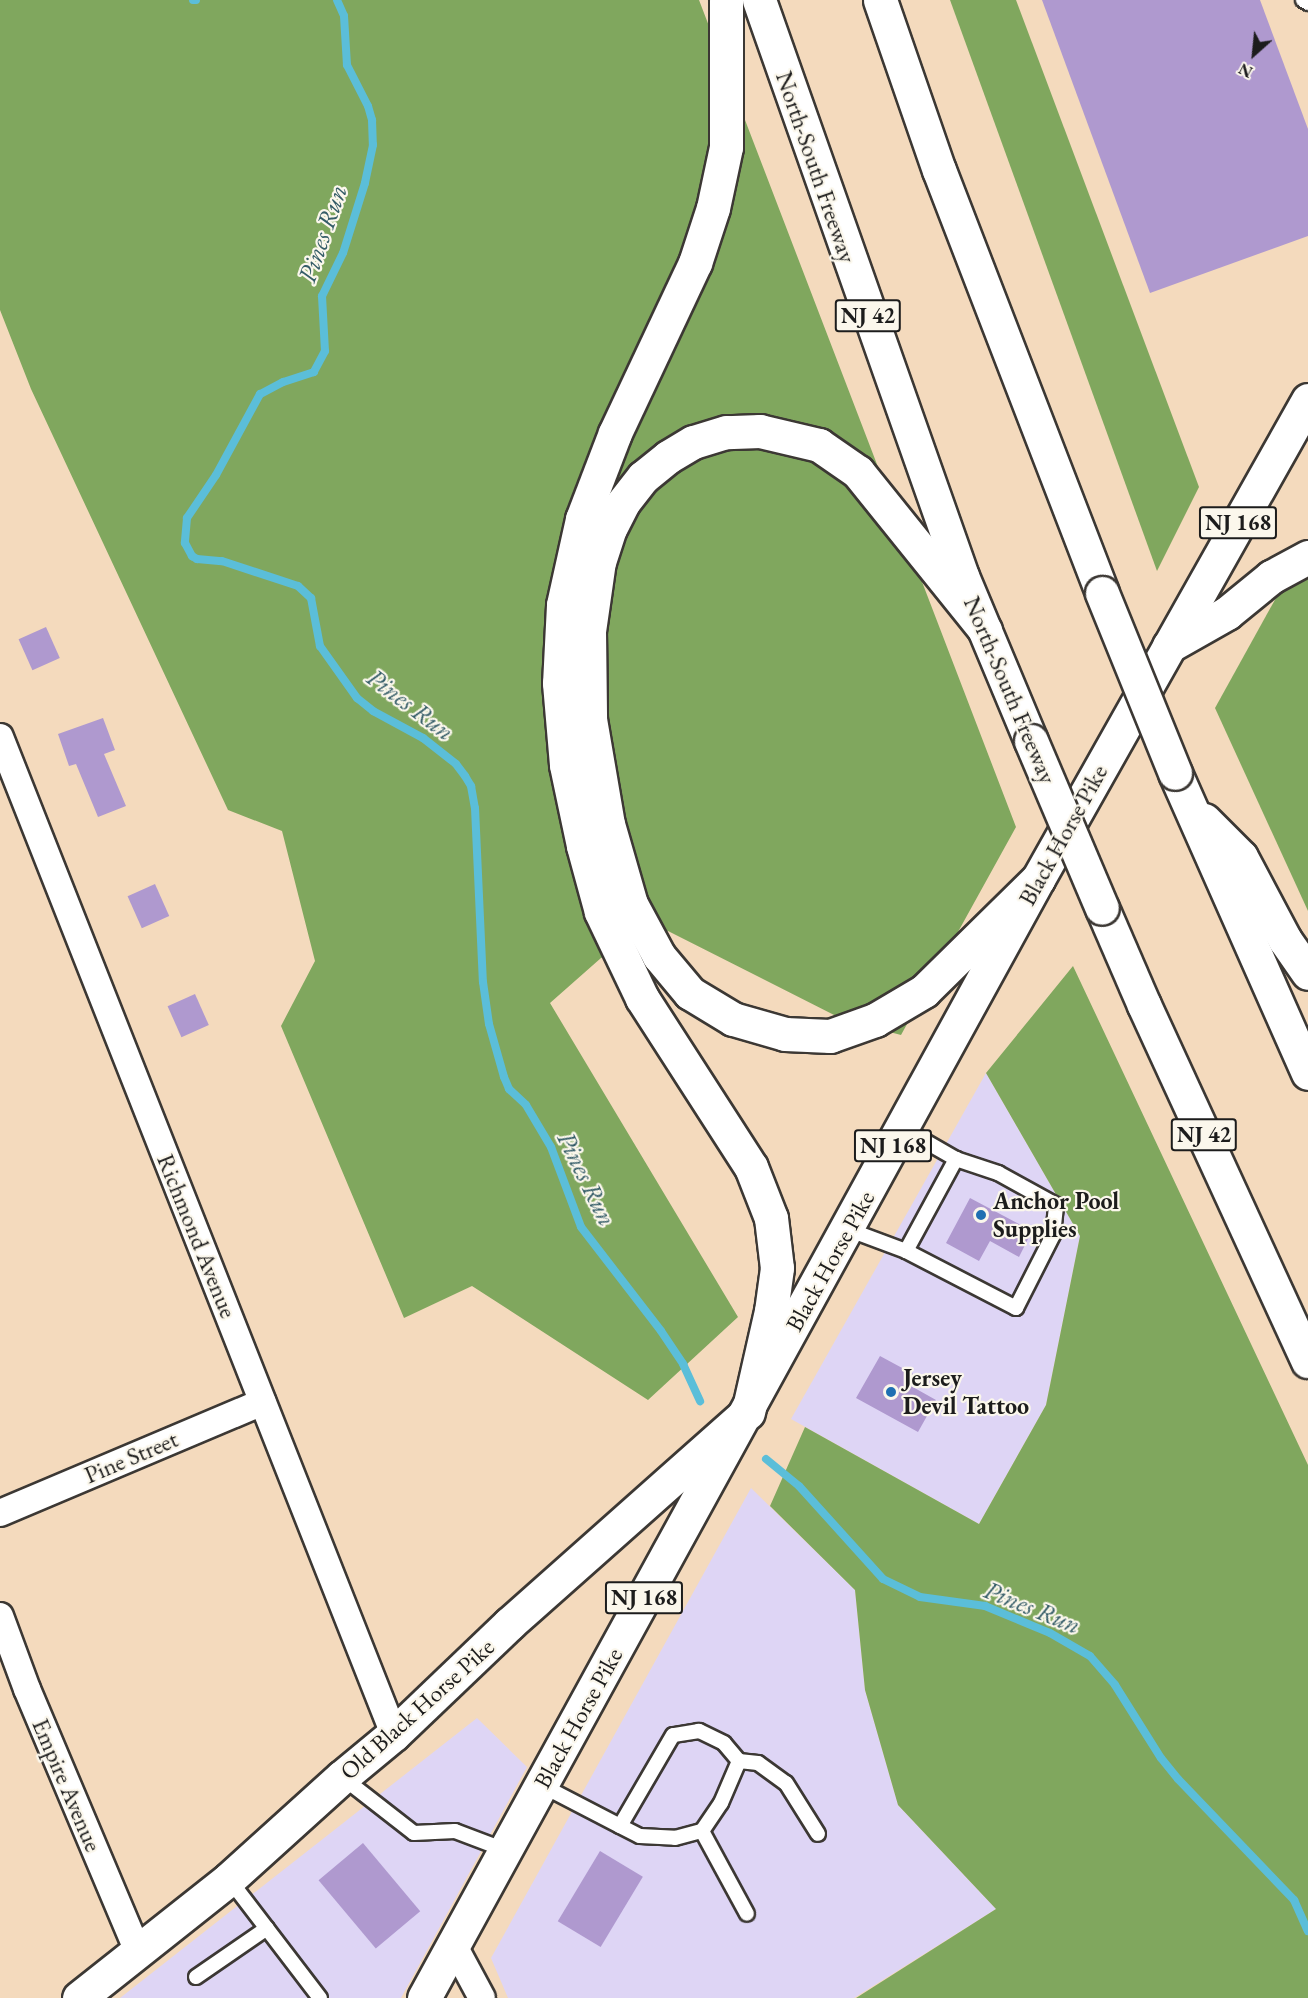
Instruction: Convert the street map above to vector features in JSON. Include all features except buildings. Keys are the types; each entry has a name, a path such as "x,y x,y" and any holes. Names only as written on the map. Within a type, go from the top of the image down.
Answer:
{"main road":[{"path":"726,0 726,147 713,208 695,263 615,433 582,519 563,605 559,683 566,765 583,846 602,912 642,998 751,1167 771,1218 777,1268 771,1311 748,1412"},
{"name":"North-South Freeway","path":"759,0 861,296 962,576 1144,1005 1308,1361"},
{"path":"880,0 939,170 1102,593 1175,773 1308,1074"},
{"name":"Black Horse Pike","path":"424,1998 748,1412 1038,879 1308,400"},
{"path":"985,630 858,472 819,445 760,431 726,432 693,442 668,457 643,477 622,503 610,528 599,561 590,630 590,719 608,824 631,904 659,956 690,993 733,1019 785,1034 830,1036 875,1020 924,991 1038,879"},
{"path":"1169,646 1227,613 1271,577 1308,557"},
{"path":"1191,807 1241,856 1285,940 1308,973"},
{"name":"Old Black Horse Pike","path":"79,1998 229,1879 342,1777 394,1734 510,1624 748,1412"}],"street":[{"name":"Richmond Avenue","path":"0,737 394,1734"},
{"name":"Pine Street","path":"0,1513 263,1402"},
{"name":"Empire Avenue","path":"0,1616 27,1689 138,1952"},
{"path":"453,1944 482,1998"}],"lane":[{"path":"1303,0 1308,2"},
{"path":"848,1229 906,1251 1016,1308 1053,1235 1056,1205 998,1173 956,1159 902,1128"},
{"path":"906,1251 956,1159"},
{"path":"620,1826 673,1735 699,1731 724,1743 739,1761 758,1763 786,1783 818,1834"},
{"path":"541,1785 640,1836 675,1838 702,1831 721,1803 739,1761"},
{"path":"342,1777 400,1825 414,1833 455,1831 505,1850"},
{"path":"702,1831 747,1914"},
{"path":"229,1879 320,1998"},
{"path":"196,1977 267,1928"}],"shaded area":[{"path":"986,1073 1080,1236 1046,1405 979,1524 791,1419"},
{"path":"751,1488 855,1590 865,1690 898,1805 996,1909 854,1998 508,1998 491,1958"},
{"path":"477,1718 527,1767 401,1998 120,1998"}],"green space":[{"path":"0,0 699,0 1016,827 901,1035 844,1020 668,931 601,958 550,1003 738,1317 648,1400 472,1286 404,1318 281,1026 315,961 282,831 228,810 31,389 0,310"},
{"path":"950,0 1016,0 1199,487 1157,571"},
{"path":"1308,540 1308,911 1215,708"},
{"path":"1073,966 1308,1465 1308,1998 856,1998 996,1909 898,1805 865,1690 855,1590 770,1506 805,1427 979,1524 1046,1405 1080,1236 986,1073"}],"waterway":[{"name":"Pines Run","path":"337,0 344,16 347,65 368,106 372,120 373,145 365,183 343,253 322,296 325,351 314,372 283,382 260,394 216,475 187,518 185,543 192,556 197,559 222,561 298,586 311,598 320,646 357,698 373,711 423,738 456,764 465,776 471,786 475,808 483,982 489,1024 504,1077 509,1089 526,1105 551,1147 581,1227 661,1331 683,1364 700,1401"},
{"name":"Pines Run","path":"766,1459 799,1486 883,1579 920,1597 985,1606 1050,1633 1090,1656 1115,1685 1161,1758 1178,1779 1294,1900 1308,1931"}],"place":[{"name":"Anchor Pool Supplies","path":"981,1215"},
{"name":"Jersey Devil Tattoo","path":"891,1392"}]}
